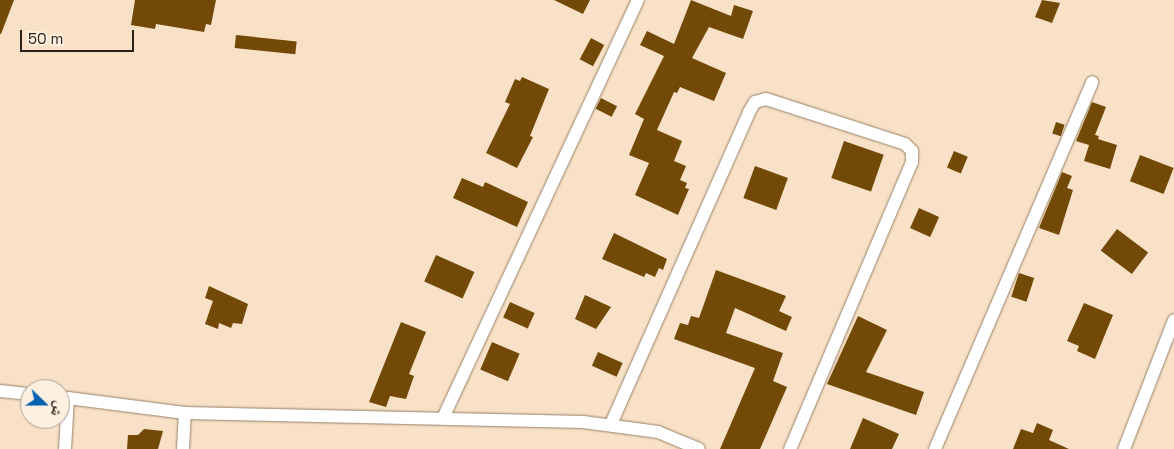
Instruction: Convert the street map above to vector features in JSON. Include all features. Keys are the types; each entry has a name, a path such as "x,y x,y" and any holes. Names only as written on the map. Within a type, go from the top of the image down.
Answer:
{"street":[{"path":"443,418 638,0"},
{"path":"935,449 1092,82"},
{"path":"610,424 750,112 756,102 766,99 905,144 912,151 912,162 790,449"},
{"path":"1124,449 1174,320"},
{"path":"0,391 20,393"},
{"path":"70,399 185,413 443,418 610,424 658,432 699,449"},
{"path":"183,449 185,413"},
{"path":"65,429 65,449"}],"building":[{"path":"0,0 14,0 1,34 0,34"},
{"path":"135,0 216,0 211,25 206,24 204,32 156,24 155,29 131,25"},
{"path":"554,0 590,0 583,14"},
{"path":"691,0 731,16 734,5 753,11 743,39 709,27 692,58 726,73 714,101 680,87 677,93 674,92 657,130 682,141 674,161 686,166 680,180 687,183 685,188 689,189 678,215 635,195 649,163 629,155 644,119 635,114 664,56 640,45 647,31 674,44"},
{"path":"1042,0 1060,3 1052,23 1035,17"},
{"path":"236,35 297,41 295,54 235,48"},
{"path":"591,38 604,45 593,66 580,59"},
{"path":"522,77 549,89 530,136 533,137 517,168 486,153 510,104 505,102 515,79 520,81"},
{"path":"601,98 617,106 612,117 596,109"},
{"path":"1092,102 1106,107 1095,135 1099,136 1098,139 1117,145 1110,169 1084,161 1089,145 1076,141"},
{"path":"1056,122 1065,125 1061,136 1052,133"},
{"path":"844,141 884,155 871,192 831,178"},
{"path":"954,151 968,157 961,173 947,168"},
{"path":"1140,155 1174,168 1164,194 1130,181"},
{"path":"755,166 788,178 776,210 743,198"},
{"path":"1062,172 1072,176 1067,188 1073,190 1059,235 1039,228"},
{"path":"462,178 483,187 485,182 528,202 517,227 453,198"},
{"path":"919,208 939,217 930,237 910,228"},
{"path":"1117,229 1148,252 1132,274 1101,251"},
{"path":"614,233 667,259 663,270 659,268 655,277 646,273 644,277 602,259"},
{"path":"436,255 474,272 463,299 424,281"},
{"path":"716,270 786,296 779,311 792,317 786,331 735,308 726,333 783,353 773,381 787,387 760,449 720,449 755,368 674,339 680,323 688,325 691,316 699,318"},
{"path":"1019,273 1034,278 1026,302 1011,297"},
{"path":"209,286 248,304 242,324 233,323 231,328 219,323 218,329 205,324 213,301 205,298"},
{"path":"585,295 611,307 596,329 575,319"},
{"path":"510,302 535,313 528,329 503,318"},
{"path":"1084,303 1113,315 1095,359 1077,351 1079,346 1067,341"},
{"path":"858,316 887,330 866,372 924,392 916,415 827,384"},
{"path":"401,322 426,332 409,374 414,376 406,399 390,396 386,407 369,402"},
{"path":"492,342 520,354 508,381 480,370"},
{"path":"598,352 623,363 617,377 592,366"},
{"path":"863,418 899,434 892,449 850,449"},
{"path":"1037,423 1053,430 1049,440 1069,449 1013,449 1021,429 1033,433"},
{"path":"144,429 163,431 158,449 127,449 128,435 138,435"}]}
